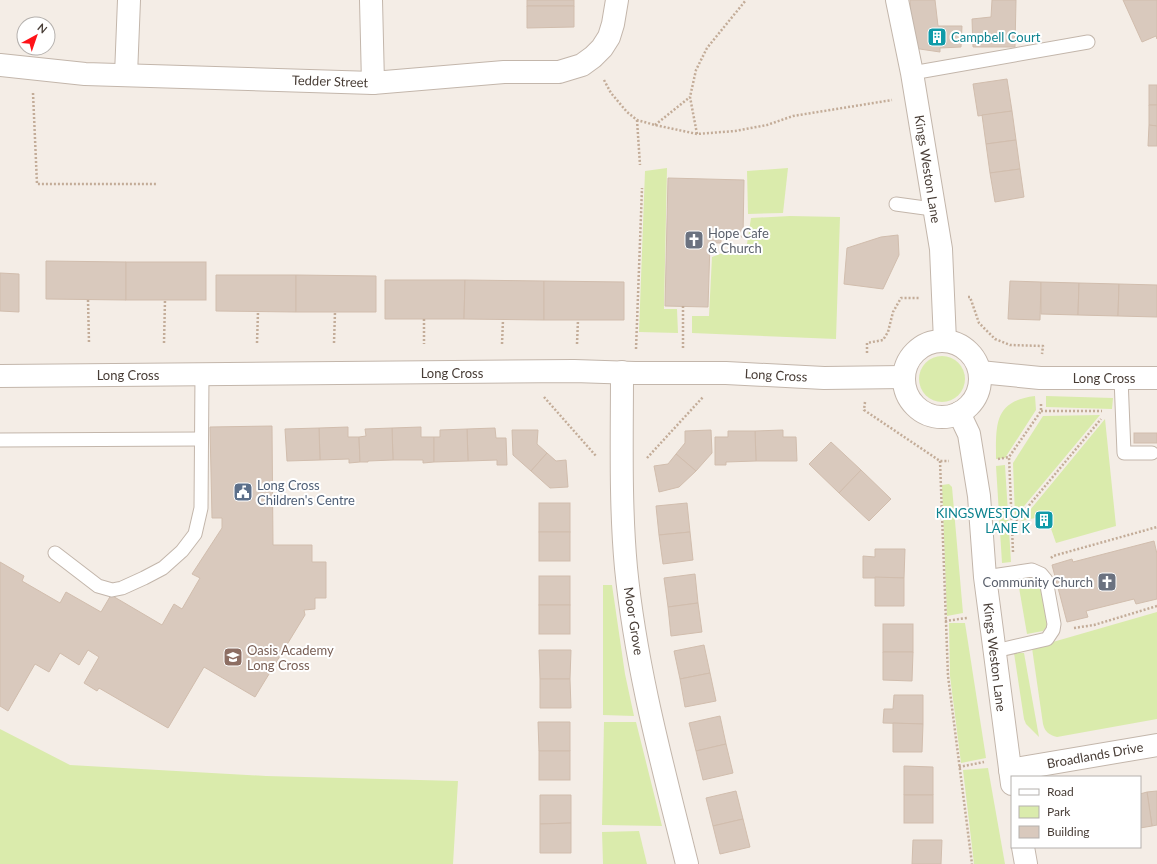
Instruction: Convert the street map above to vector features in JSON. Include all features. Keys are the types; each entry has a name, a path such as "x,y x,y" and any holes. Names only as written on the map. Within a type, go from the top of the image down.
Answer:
{"street":[{"path":"126,75 129,0"},
{"path":"371,0 373,83"},
{"name":"Tedder Street","path":"0,65 85,74 373,83 504,72 559,72 582,65 602,48 609,37 617,0"},
{"name":"Kings Weston Lane","path":"897,0 912,73 941,249 945,341"},
{"path":"945,341 957,344 968,351 976,360 980,372 980,385 976,396 969,406 959,413 948,417 937,417 926,414 917,408 905,389 904,377 906,366 912,355 922,346 933,342 945,341"},
{"name":"Long Cross","path":"0,376 574,371 628,373 726,373 824,378 904,377"},
{"name":"Long Cross","path":"980,372 1040,378 1157,378"},
{"name":"Moor Grove","path":"628,373 622,485 626,569 649,707 687,864"},
{"name":"Kings Weston Lane","path":"959,413 968,434 974,461 979,496 985,577 1011,777"},
{"name":"Broadlands Drive","path":"1015,776 1157,744"},
{"path":"1023,848 1026,864"}],"lane":[{"path":"912,73 1088,42"},
{"path":"896,204 925,208 934,207"},
{"path":"55,553 98,586 112,590 122,588 163,568 182,551 195,534 201,508 202,375"},
{"path":"1121,378 1124,453 1152,454"},
{"path":"0,440 201,439"},
{"path":"985,577 1032,570 1041,574 1046,580 1054,624 1053,630 1047,639 995,652"}],"path":[{"path":"697,134 690,97 696,70 706,48 746,0"},
{"path":"593,57 611,94 626,112 637,120 655,126 697,134 735,131 768,125 793,116 916,96"},
{"path":"32,69 37,184 157,184"},
{"path":"655,126 690,97"},
{"path":"637,120 640,165"},
{"path":"628,373 642,188"},
{"path":"88,300 89,343"},
{"path":"164,343 165,300"},
{"path":"683,306 683,373"},
{"path":"257,344 258,312"},
{"path":"334,344 335,312"},
{"path":"424,319 424,344"},
{"path":"502,344 503,320"},
{"path":"577,344 578,320"},
{"path":"867,378 864,410 940,461 974,461 1009,458"},
{"path":"1014,573 1009,458 1041,411 1040,378"},
{"path":"1041,411 1108,411"},
{"path":"1011,527 1103,417"},
{"path":"940,461 948,676 972,864"},
{"path":"1041,574 1053,556 1157,527"},
{"path":"1053,630 1094,625 1157,606"}],"green space":[{"path":"667,168 664,309 677,309 678,333 639,332 645,171"},
{"path":"788,168 783,213 748,214 747,171"},
{"path":"790,216 840,217 836,339 692,333 692,316 709,316 712,257 747,244 751,218"},
{"path":"937,356 947,356 955,360 961,366 965,374 965,384 961,392 955,398 947,402 937,402 929,398 923,392 919,384 919,374 923,366 929,360"},
{"path":"1035,396 1036,410 1005,458 996,459 996,435 1000,416 1012,403"},
{"path":"1046,396 1113,398 1112,409 1046,407"},
{"path":"1100,415 1015,517 1013,463 1043,416"},
{"path":"1105,419 1116,526 1056,543 1049,523 1049,517 1040,517 1021,521"},
{"path":"1005,465 1011,562 1002,563 996,466"},
{"path":"949,484 952,487 963,613 947,616 942,485"},
{"path":"1029,574 1040,580 1048,625 1043,631 1027,634 1017,576"},
{"path":"603,585 612,585 625,674 634,716 603,715"},
{"path":"1157,612 1157,719 1057,737 1048,733 1043,724 1032,648"},
{"path":"949,623 965,623 986,758 961,763 950,676"},
{"path":"1014,653 1024,653 1039,737 1026,724 1024,719"},
{"path":"604,722 636,722 662,826 602,825"},
{"path":"0,729 70,765 266,776 458,781 453,864 0,864"},
{"path":"988,768 1005,864 974,864 963,770"},
{"path":"639,831 647,864 603,864 602,832"}],"building":[{"path":"527,0 574,0 574,6 527,6"},
{"name":"Campbell Court","path":"910,0 935,0 938,26 962,26 961,47 940,48 940,52 913,48"},
{"name":"Campbell Court","path":"992,0 1016,0 1015,47 973,47 972,19 991,17"},
{"path":"1123,0 1157,0 1157,39 1156,36 1142,42"},
{"path":"527,6 574,6 574,27 527,28"},
{"path":"1007,79 1012,111 978,116 973,84"},
{"path":"1149,85 1157,85 1157,105 1149,105"},
{"path":"1149,105 1157,105 1157,126 1149,125"},
{"path":"1012,111 1016,140 986,144 982,115"},
{"path":"1149,125 1157,126 1157,146 1148,146"},
{"path":"1016,140 1020,169 990,173 986,144"},
{"path":"1020,169 1024,197 995,202 990,173"},
{"name":"Hope Cafe & Church","path":"668,178 744,180 743,237 721,236 721,243 710,243 708,307 665,306"},
{"path":"898,235 899,255 883,289 844,284 847,248 881,237"},
{"path":"46,261 126,262 126,300 46,299"},
{"path":"126,262 206,262 206,300 126,300"},
{"path":"0,273 19,274 19,312 0,311"},
{"path":"216,275 296,275 296,312 216,311"},
{"path":"296,275 376,276 376,312 296,312"},
{"path":"385,280 465,280 464,319 385,319"},
{"path":"465,280 544,281 544,320 464,319"},
{"path":"544,281 624,282 624,320 544,320"},
{"path":"1010,281 1041,282 1040,320 1008,319"},
{"path":"1041,282 1079,283 1078,315 1041,314"},
{"path":"1079,283 1119,284 1118,316 1078,315"},
{"path":"1119,284 1157,285 1157,317 1118,316"},
{"path":"272,426 273,545 312,545 312,562 326,562 326,598 315,598 315,609 304,610 305,615 255,697 204,667 168,728 99,688 97,691 84,683 99,657 88,650 79,665 60,653 49,672 35,664 8,711 0,706 0,562 24,576 22,581 60,603 66,592 101,612 111,595 162,625 174,604 182,609 200,578 192,574 222,528 222,518 212,518 210,427"},
{"path":"348,427 348,437 359,437 360,462 349,463 349,459 320,460 319,428"},
{"path":"421,427 421,437 434,437 434,462 423,463 423,460 393,460 392,428"},
{"path":"319,428 320,460 287,461 285,429"},
{"path":"392,428 393,460 360,462 359,437 366,436 365,429"},
{"path":"495,428 496,438 506,438 507,465 497,465 497,460 468,461 467,429"},
{"path":"467,429 468,461 434,462 434,437 440,437 440,430"},
{"path":"512,430 538,430 537,444 547,453 531,471 513,455"},
{"path":"711,430 712,453 696,471 676,454 685,443 685,431"},
{"path":"783,430 783,437 796,437 797,461 756,461 755,431"},
{"path":"728,431 755,431 756,461 726,462 726,465 715,465 715,437 728,437"},
{"path":"1134,433 1157,433 1157,443 1134,443"},
{"path":"831,442 861,470 839,493 809,464"},
{"path":"547,453 556,461 566,460 568,487 550,488 531,471"},
{"path":"676,454 696,471 679,487 659,492 654,466 668,464"},
{"path":"861,470 891,499 869,521 839,493"},
{"path":"539,503 570,503 570,532 539,532"},
{"path":"687,503 690,532 659,535 656,506"},
{"name":"KINGSWESTON LANE K","path":"1040,517 1049,517 1049,523 1040,524"},
{"path":"539,532 570,532 570,561 539,561"},
{"path":"690,532 693,560 663,564 659,535"},
{"name":"Community Church","path":"1154,541 1157,554 1157,599 1136,604 1134,599 1086,611 1088,617 1067,622 1052,565 1072,559 1073,562"},
{"path":"875,549 905,549 904,578 863,578 863,556 875,557"},
{"path":"695,574 698,603 668,607 664,578"},
{"path":"539,576 570,576 570,605 539,605"},
{"path":"875,577 904,578 904,606 875,606"},
{"path":"698,603 702,632 671,636 668,607"},
{"path":"539,605 570,605 570,634 539,634"},
{"path":"883,624 913,624 913,652 883,652"},
{"path":"704,645 710,673 680,679 674,651"},
{"path":"539,650 571,650 570,679 540,679"},
{"path":"883,652 913,652 912,681 883,680"},
{"path":"710,673 716,701 685,707 680,679"},
{"path":"540,679 570,679 571,708 540,708"},
{"path":"894,695 923,695 923,724 883,723 884,709 893,709"},
{"path":"720,716 726,744 696,751 689,723"},
{"path":"538,722 570,722 570,751 539,751"},
{"path":"893,723 923,724 922,752 893,752"},
{"path":"726,744 733,773 703,780 696,751"},
{"path":"539,751 570,751 570,780 539,780"},
{"path":"904,766 933,767 933,795 904,795"},
{"path":"736,791 743,819 713,826 706,798"},
{"path":"1157,791 1157,825 1152,826 1147,792"},
{"path":"1147,792 1152,826 1141,828 1141,794"},
{"path":"540,795 571,795 571,823 540,824"},
{"path":"904,795 933,795 933,823 904,823"},
{"path":"743,819 750,847 720,854 713,826"},
{"path":"571,823 571,853 540,853 540,824"},
{"path":"913,840 942,840 941,864 912,864"}],"place":[{"name":"Campbell Court","path":"937,37"},
{"name":"Hope Cafe & Church","path":"694,240"},
{"name":"Long Cross Children's Centre","path":"243,492"},
{"name":"KINGSWESTON LANE K","path":"1044,520"},
{"name":"Community Church","path":"1107,582"},
{"name":"Oasis Academy Long Cross","path":"233,657"}]}
